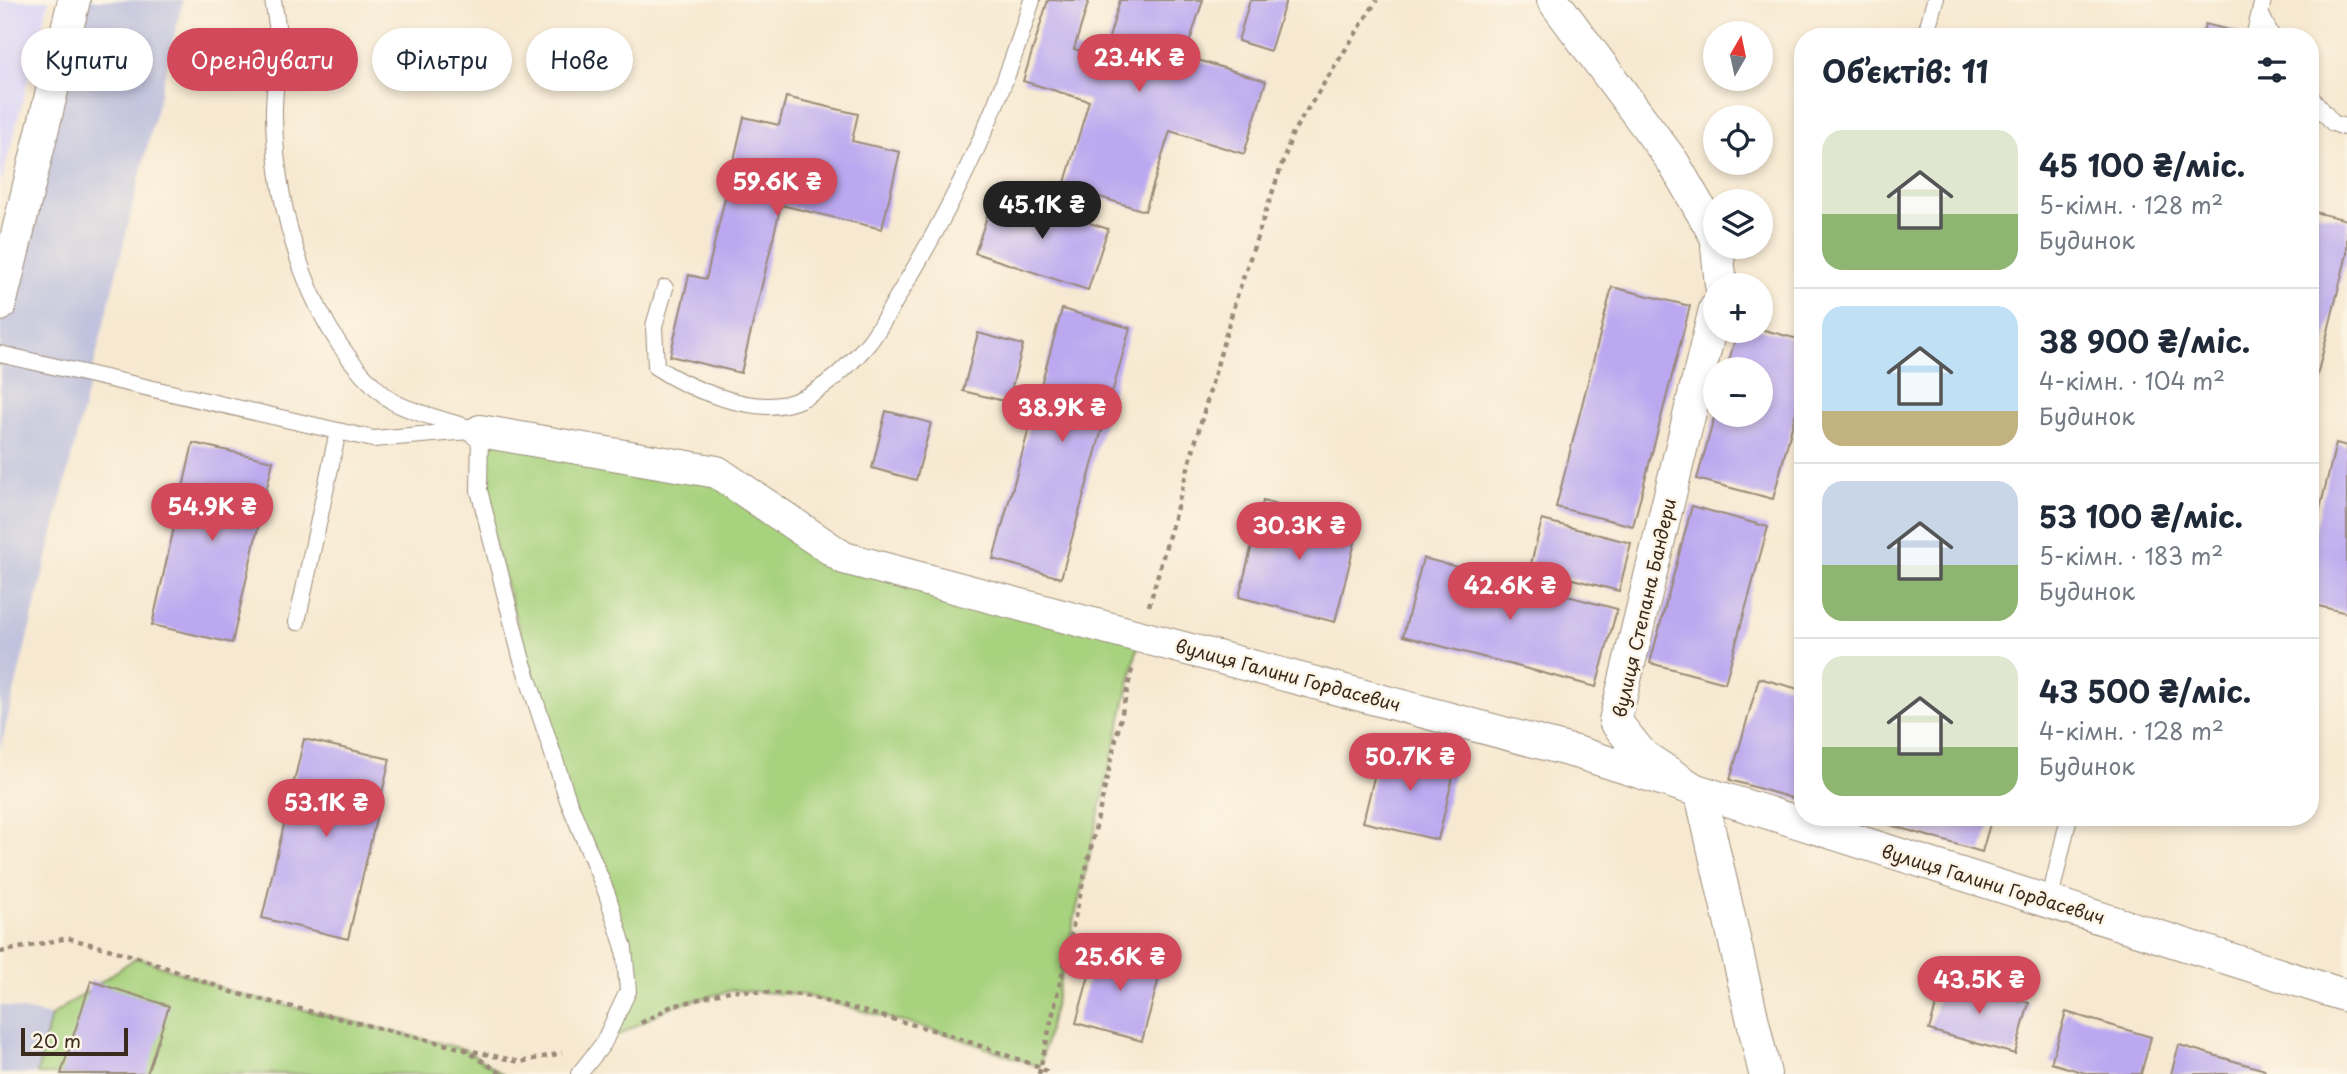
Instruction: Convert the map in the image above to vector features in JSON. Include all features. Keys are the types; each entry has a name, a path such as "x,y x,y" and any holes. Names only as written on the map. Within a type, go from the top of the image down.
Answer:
{"street":[{"path":"0,302 74,0"},
{"path":"1553,0 1673,162 1703,214"},
{"name":"вулиця Степана Бандери","path":"1701,794 1643,756 1615,721 1707,343"},
{"name":"вулиця Галини Гордасевич","path":"480,430 717,472 844,558 1578,753 1794,823"},
{"path":"1701,794 1765,1074"},
{"name":"вулиця Галини Гордасевич","path":"1803,826 2347,996"}],"lane":[{"path":"273,0 279,41 274,116 280,191 296,250 320,316 348,356 391,401 480,430"},
{"path":"664,288 654,326 656,367 681,384 753,404 786,404 835,379 869,343 923,254 970,161 1032,0"},
{"path":"1927,28 1935,0"},
{"path":"2256,28 2261,7"},
{"path":"2261,7 2269,28"},
{"path":"2319,107 2333,123 2347,128"},
{"path":"0,354 373,439 480,430"},
{"path":"480,430 479,490 521,657 568,800 607,894 624,948 628,991 603,1044 579,1074"},
{"path":"297,622 338,431"},
{"path":"2049,903 2067,826"}],"path":[{"path":"1039,1074 1140,637 1235,302 1293,132 1377,0"},
{"path":"0,952 68,938 137,957 235,993 520,1062 603,1044 670,1007 733,990 803,995 944,1033 1040,1067 1050,1074"},
{"path":"464,1049 502,1074"}],"shaded area":[{"path":"0,0 49,0 42,28 21,28 21,91 25,91 0,188"},
{"path":"74,0 183,0 176,28 167,28 167,66 0,750 0,307 52,91 153,91 153,28 67,28"},
{"path":"0,1005 51,1016 37,1074 0,1074"}],"green space":[{"path":"480,431 717,472 844,558 1140,637 1040,1067 944,1033 803,995 733,990 670,1007 603,1044 628,991 624,948 568,800 479,490"},
{"path":"137,957 235,993 464,1049 502,1074 37,1074 51,1016"}],"building":[{"path":"1048,0 1089,0 1074,49 1103,58 1120,0 1203,0 1185,56 1266,81 1244,154 1170,131 1145,211 1064,186 1089,101 1023,81"},
{"path":"1250,0 1286,0 1270,51 1238,41"},
{"path":"2205,24 2221,28 2204,28"},
{"path":"786,97 858,114 852,141 900,152 882,229 781,205 741,373 670,356 689,275 706,279 744,117 779,125"},
{"path":"995,192 1108,229 1088,290 975,253"},
{"path":"2319,213 2347,220 2347,254 2319,368"},
{"path":"1612,287 1690,306 1633,526 1556,507"},
{"path":"1062,309 1130,328 1061,578 993,559"},
{"path":"1773,332 1794,338 1794,419 1773,499 1697,479 1712,427 1773,427 1773,357 1730,357 1734,343 1773,343"},
{"path":"978,333 1023,345 1008,402 963,391"},
{"path":"886,411 931,423 916,480 872,468"},
{"path":"193,443 273,461 232,643 152,625"},
{"path":"2336,443 2347,446 2347,613 2319,606 2319,513"},
{"path":"1263,501 1359,526 1335,622 1239,597"},
{"path":"1692,506 1768,527 1725,683 1650,663"},
{"path":"1542,520 1631,543 1619,591 1530,568"},
{"path":"1423,558 1617,609 1596,687 1403,636"},
{"path":"1759,678 1794,688 1794,799 1730,780"},
{"path":"304,739 390,759 348,939 262,918"},
{"path":"1382,745 1456,763 1438,840 1363,822"},
{"path":"1894,826 1989,826 1982,852"},
{"path":"1097,946 1163,963 1142,1041 1076,1023"},
{"path":"1944,978 2029,1003 2015,1054 1929,1030"},
{"path":"91,981 169,1006 147,1074 61,1074"},
{"path":"2066,1012 2151,1037 2141,1074 2089,1074 2051,1063"},
{"path":"2179,1045 2265,1070 2264,1074 2171,1074"}]}
